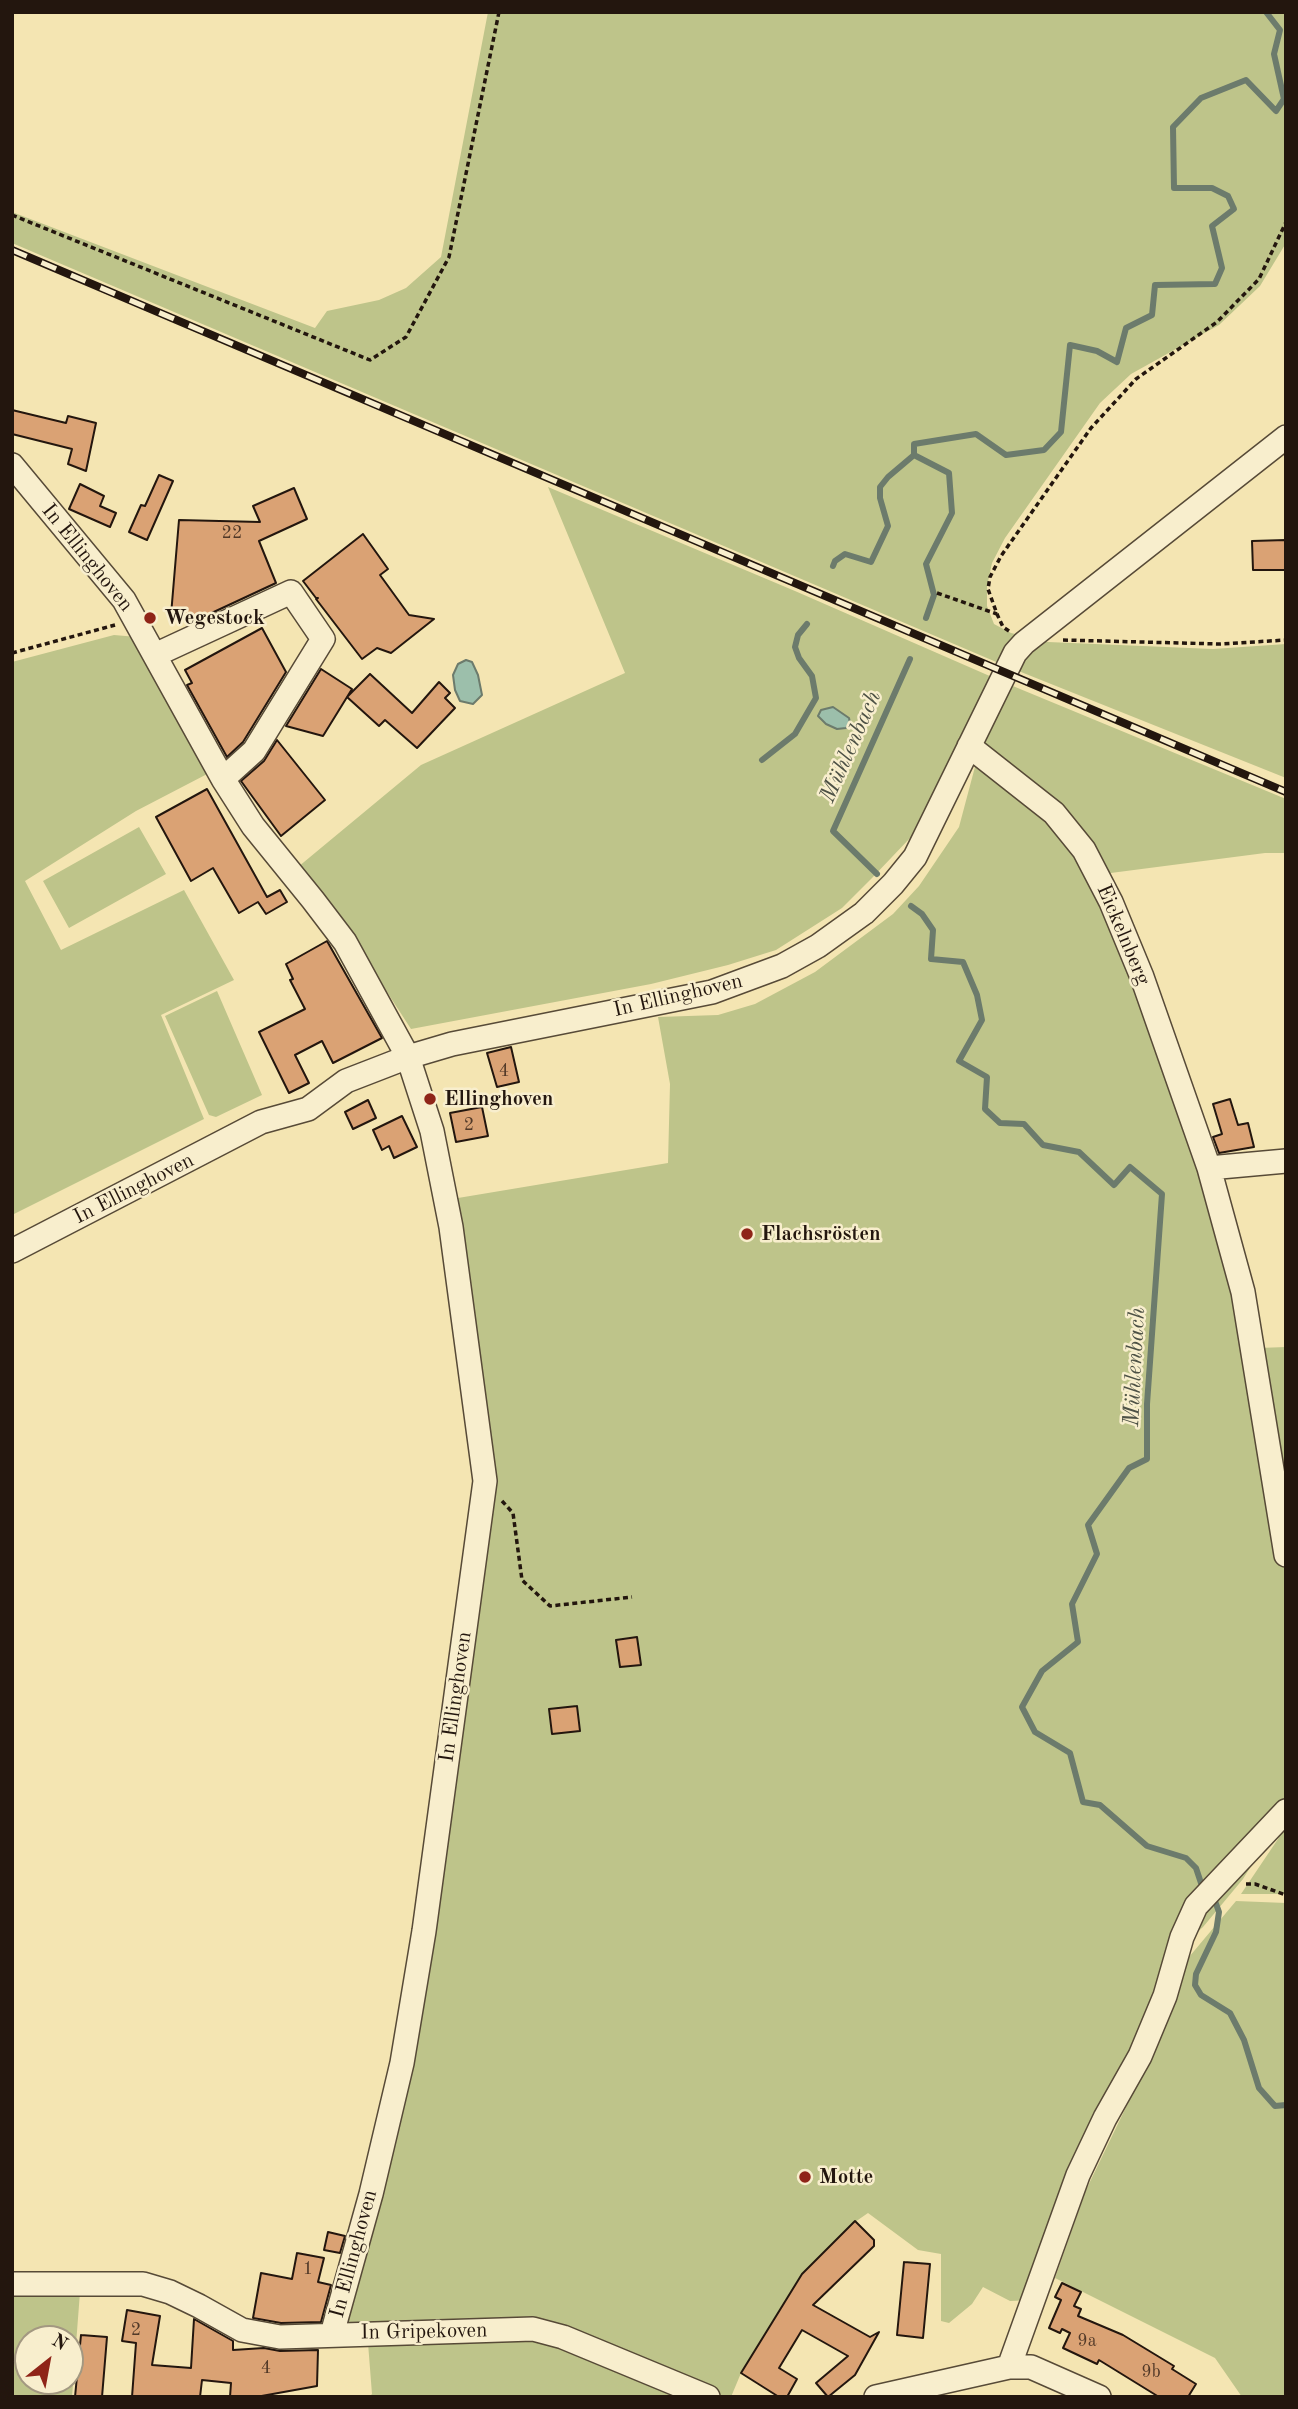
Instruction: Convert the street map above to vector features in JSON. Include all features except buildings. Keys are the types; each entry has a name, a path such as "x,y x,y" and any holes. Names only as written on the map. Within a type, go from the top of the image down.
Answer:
{"street":[{"path":"969,746 1014,653 1286,437"},
{"name":"In Ellinghoven","path":"12,465 124,600 223,779 253,826 345,942 408,1057 432,1130 451,1227 485,1481 424,1931 402,2063 371,2194 332,2334"},
{"path":"155,655 291,592 323,639 254,751 223,779"},
{"name":"In Ellinghoven","path":"12,1251 261,1122 308,1109 346,1081 408,1057 452,1044 712,992 782,966 818,946 864,913 893,884 915,857 969,746"},
{"name":"Eickelnberg","path":"969,746 1054,813 1084,850 1111,902 1142,976 1209,1168 1243,1292 1286,1555"},
{"path":"1209,1168 1286,1161"},
{"path":"1009,2367 1078,2175 1105,2118 1140,2056 1165,1996 1182,1937 1196,1906 1286,1811"},
{"name":"In Gripekoven","path":"12,2284 142,2284 190,2301 242,2330 280,2337 533,2329 564,2337 708,2397"},
{"path":"876,2397 1009,2367 1031,2367 1096,2396"}],"path":[{"path":"12,215 370,360 406,337 449,257 499,12"},
{"path":"1286,222 1259,279 1217,322 1136,379 1091,428 1001,556 990,577 988,589 1003,626 1031,638 1220,644 1286,640"},
{"path":"937,593 997,614"},
{"path":"12,653 136,620"},
{"path":"485,1481 513,1513 522,1580 550,1606 632,1597"},
{"path":"1220,1883 1255,1884 1286,1895"}],"green space":[{"path":"488,12 1286,12 1286,243 1260,286 1219,325 1131,374 1100,403 1005,538 992,563 987,586 987,606 994,624 1011,633 1048,642 1213,649 1286,644 1286,778 1001,664 12,243 12,212 315,328 327,311 379,300 406,288 441,257"},
{"path":"548,487 1008,684 1286,799 1286,853 1265,853 1103,874 1194,1131 1233,1285 1286,1569 1286,1810 1243,1879 1203,1927 1180,1948 1035,2300 1010,2301 983,2287 972,2304 949,2323 941,2321 941,2254 918,2250 868,2213 855,2222 804,2272 741,2373 731,2397 724,2397 543,2325 356,2328 346,2320 388,2159 491,1511 452,1199 668,1163 670,1084 658,1017 718,1015 755,1004 815,972 893,914 919,886 959,827 980,748 911,837 842,908 776,950 651,984 411,1029 337,915 298,867 421,765 625,673"},
{"path":"114,635 137,637 211,772 136,811 25,881 61,950 184,890 234,980 161,1015 204,1119 12,1215 12,662"},
{"path":"139,827 166,874 69,928 43,881"},
{"path":"217,991 262,1095 216,1117 209,1115 165,1016"},
{"path":"1286,1347 1286,1473 1278,1470 1259,1348"},
{"path":"1286,1825 1286,1894 1241,1894 1278,1839"},
{"path":"1236,1901 1286,1903 1286,2397 1242,2397 1215,2358 1055,2278 1086,2190 1171,2014 1184,1963"},
{"path":"12,2292 80,2292 77,2325 14,2325 14,2395 72,2397 12,2397"},
{"path":"540,2339 680,2397 369,2397 372,2394 368,2343"}],"shaded area":[{"path":"466,660 472,662 478,675 482,695 473,704 460,701 455,690 453,675 458,664"},
{"path":"833,707 849,718 850,723 846,728 837,729 818,716 821,710"}],"waterway":[{"name":"Mühlenbach","path":"926,618 934,595 926,564 952,513 949,473 914,455 914,444 976,434 1006,455 1044,450 1061,432 1070,345 1097,351 1117,362 1126,328 1152,315 1155,285 1215,284 1222,268 1212,226 1234,209 1228,196 1212,188 1174,188 1173,127 1201,98 1246,80 1276,111 1284,99 1274,54 1280,30 1266,12"},
{"path":"833,566 835,561 845,554 871,562 888,526 880,498 880,487 914,455"},
{"path":"762,760 795,734 816,698 812,676 799,658 795,647 798,635 807,624"},
{"name":"Mühlenbach","path":"877,874 833,831 910,659"},
{"name":"Mühlenbach","path":"911,906 922,914 933,930 931,959 963,962 977,995 982,1020 959,1061 987,1077 985,1109 1000,1123 1024,1124 1043,1145 1079,1152 1114,1185 1130,1167 1162,1194 1147,1404 1147,1459 1129,1468 1088,1525 1097,1554 1072,1604 1078,1642 1042,1671 1022,1707 1035,1732 1070,1753 1083,1802 1100,1805 1147,1846 1186,1858 1196,1868 1201,1883"},
{"name":"Mühlenbach","path":"1215,1901 1219,1912 1216,1932 1196,1974 1195,1985 1201,1995 1230,2013 1244,2040 1259,2088 1275,2106 1286,2105"}],"railway":[{"path":"12,250 1286,792"}],"place":[{"name":"Wegestock","path":"150,618"},
{"name":"Ellinghoven","path":"430,1099"},
{"name":"Flachsrösten","path":"747,1234"},
{"name":"Motte","path":"805,2177"}]}
